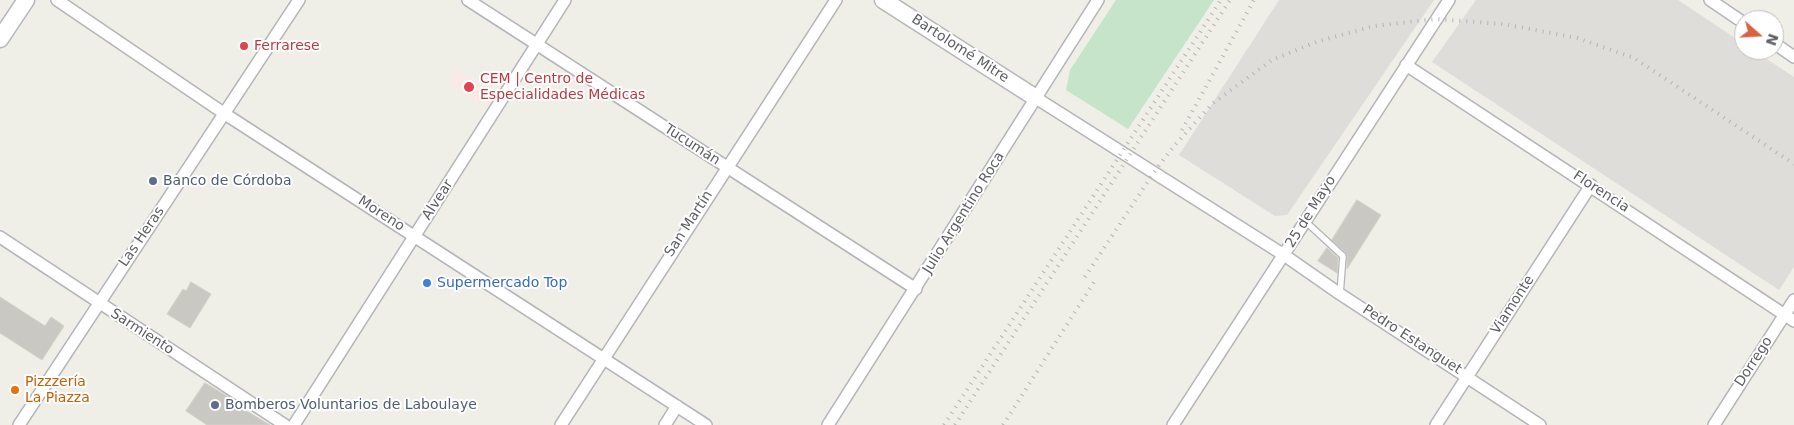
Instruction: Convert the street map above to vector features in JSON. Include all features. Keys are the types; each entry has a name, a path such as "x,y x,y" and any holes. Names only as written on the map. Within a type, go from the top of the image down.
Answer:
{"main road":[{"path":"0,39 26,0"},
{"name":"Bartolomé Mitre","path":"883,0 1036,98"}],"street":[{"name":"Moreno","path":"57,0 225,114 706,425"},
{"name":"Las Heras","path":"19,425 299,0"},
{"name":"Tucumán","path":"468,0 536,46 916,289"},
{"name":"Alvear","path":"294,425 565,0"},
{"name":"San Martín","path":"561,425 726,167 836,0"},
{"name":"Julio Argentino Roca","path":"828,425 1098,0"},
{"name":"25 de Mayo","path":"1173,425 1449,0"},
{"path":"1717,2 1734,15"},
{"name":"Florencia","path":"1406,65 1789,317"},
{"name":"Pedro Estanguet","path":"1036,98 1284,254 1340,294 1468,376 1540,425"},
{"name":"Viamonte","path":"1436,425 1590,185"},
{"name":"Sarmiento","path":"0,237 98,304 285,425"},
{"name":"Dorrego","path":"1714,425 1789,317 1794,300"},
{"path":"665,425 677,406"}],"lane":[{"path":"1305,221 1342,256 1340,294"}],"shaded area":[{"path":"1279,0 1434,0 1287,215 1275,216 1179,155"},
{"path":"1476,0 1678,0 1734,37 1734,60 1768,60 1794,77 1794,267 1779,290 1432,62"},
{"name":"CEM | Centro de Especialidades Médicas","path":"458,69 489,91 480,105 449,83"}],"green space":[{"path":"1116,0 1214,0 1128,129 1066,90 1070,70"}],"building":[{"path":"1357,200 1381,215 1347,269 1347,254 1332,240"},
{"path":"1327,248 1338,258 1337,273 1318,261"},
{"path":"191,282 211,294 190,328 167,314 183,289 186,291"},
{"path":"0,297 45,326 51,317 64,326 42,360 0,333"},
{"path":"205,383 270,425 207,425 186,411"}],"railway":[{"path":"944,425 1221,0"},
{"path":"955,425 1230,0"},
{"path":"1182,130 1254,0"},
{"path":"1085,277 1154,172 1174,146 1213,103 1272,60 1316,42 1374,26 1436,19 1503,24 1577,38 1634,58 1794,164"},
{"path":"1003,425 1094,282"}],"place":[{"name":"Ferrarese","path":"244,46"},
{"name":"CEM | Centro de Especialidades Médicas","path":"469,87"},
{"name":"Banco de Córdoba","path":"153,181"},
{"name":"Supermercado Top","path":"427,283"},
{"name":"Pizzzería La Piazza","path":"15,390"},
{"name":"Bomberos Voluntarios de Laboulaye","path":"215,405"}]}
